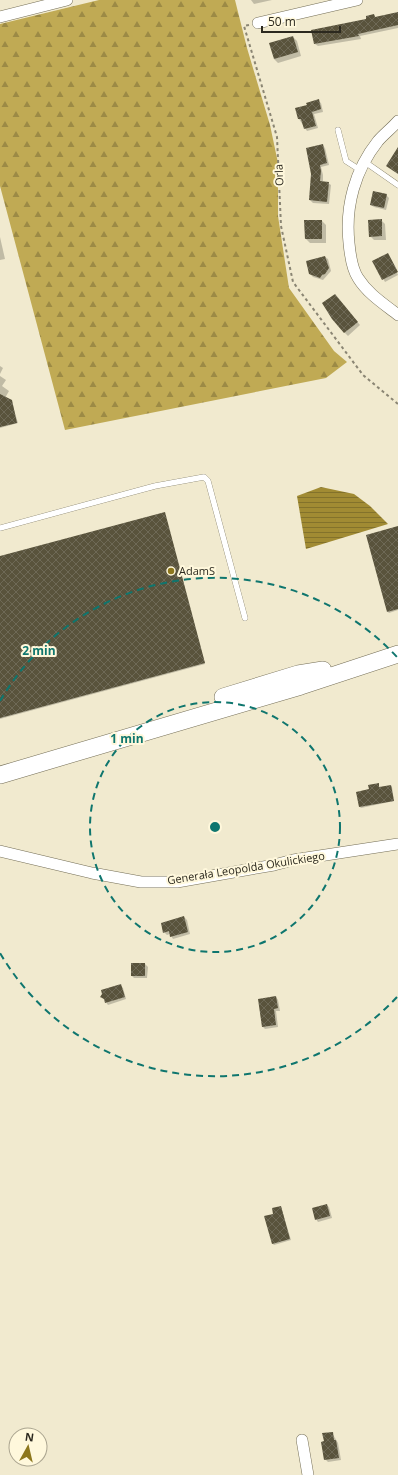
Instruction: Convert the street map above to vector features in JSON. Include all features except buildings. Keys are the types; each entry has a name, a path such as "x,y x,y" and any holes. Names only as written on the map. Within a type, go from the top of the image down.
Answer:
{"main road":[{"path":"0,775 301,686 398,654"},
{"path":"0,764 298,674 371,662"}],"street":[{"path":"0,17 67,0"},
{"path":"258,23 357,0"},
{"path":"398,121 379,140 363,166 351,195 347,227 350,253 357,277 369,293 398,315"},
{"name":"Generała Leopolda Okulickiego","path":"0,852 92,873 141,882 177,882 274,865 294,860 398,844"},
{"path":"302,1440 308,1475"}],"lane":[{"path":"338,130 346,161 363,166 398,185"},
{"path":"0,528 155,486 204,477 208,481 245,618"}],"path":[{"name":"Orla","path":"258,23 244,26 277,137 281,226 294,282 363,375 398,404"}],"green space":[{"path":"99,0 235,0 247,48 270,125 278,163 278,216 289,288 334,351 347,362 326,378 65,430 0,186 0,24"}],"shaded area":[{"path":"321,487 354,494 370,506 388,524 306,549 297,496"}],"place":[{"name":"AdamS","path":"171,571"}]}
